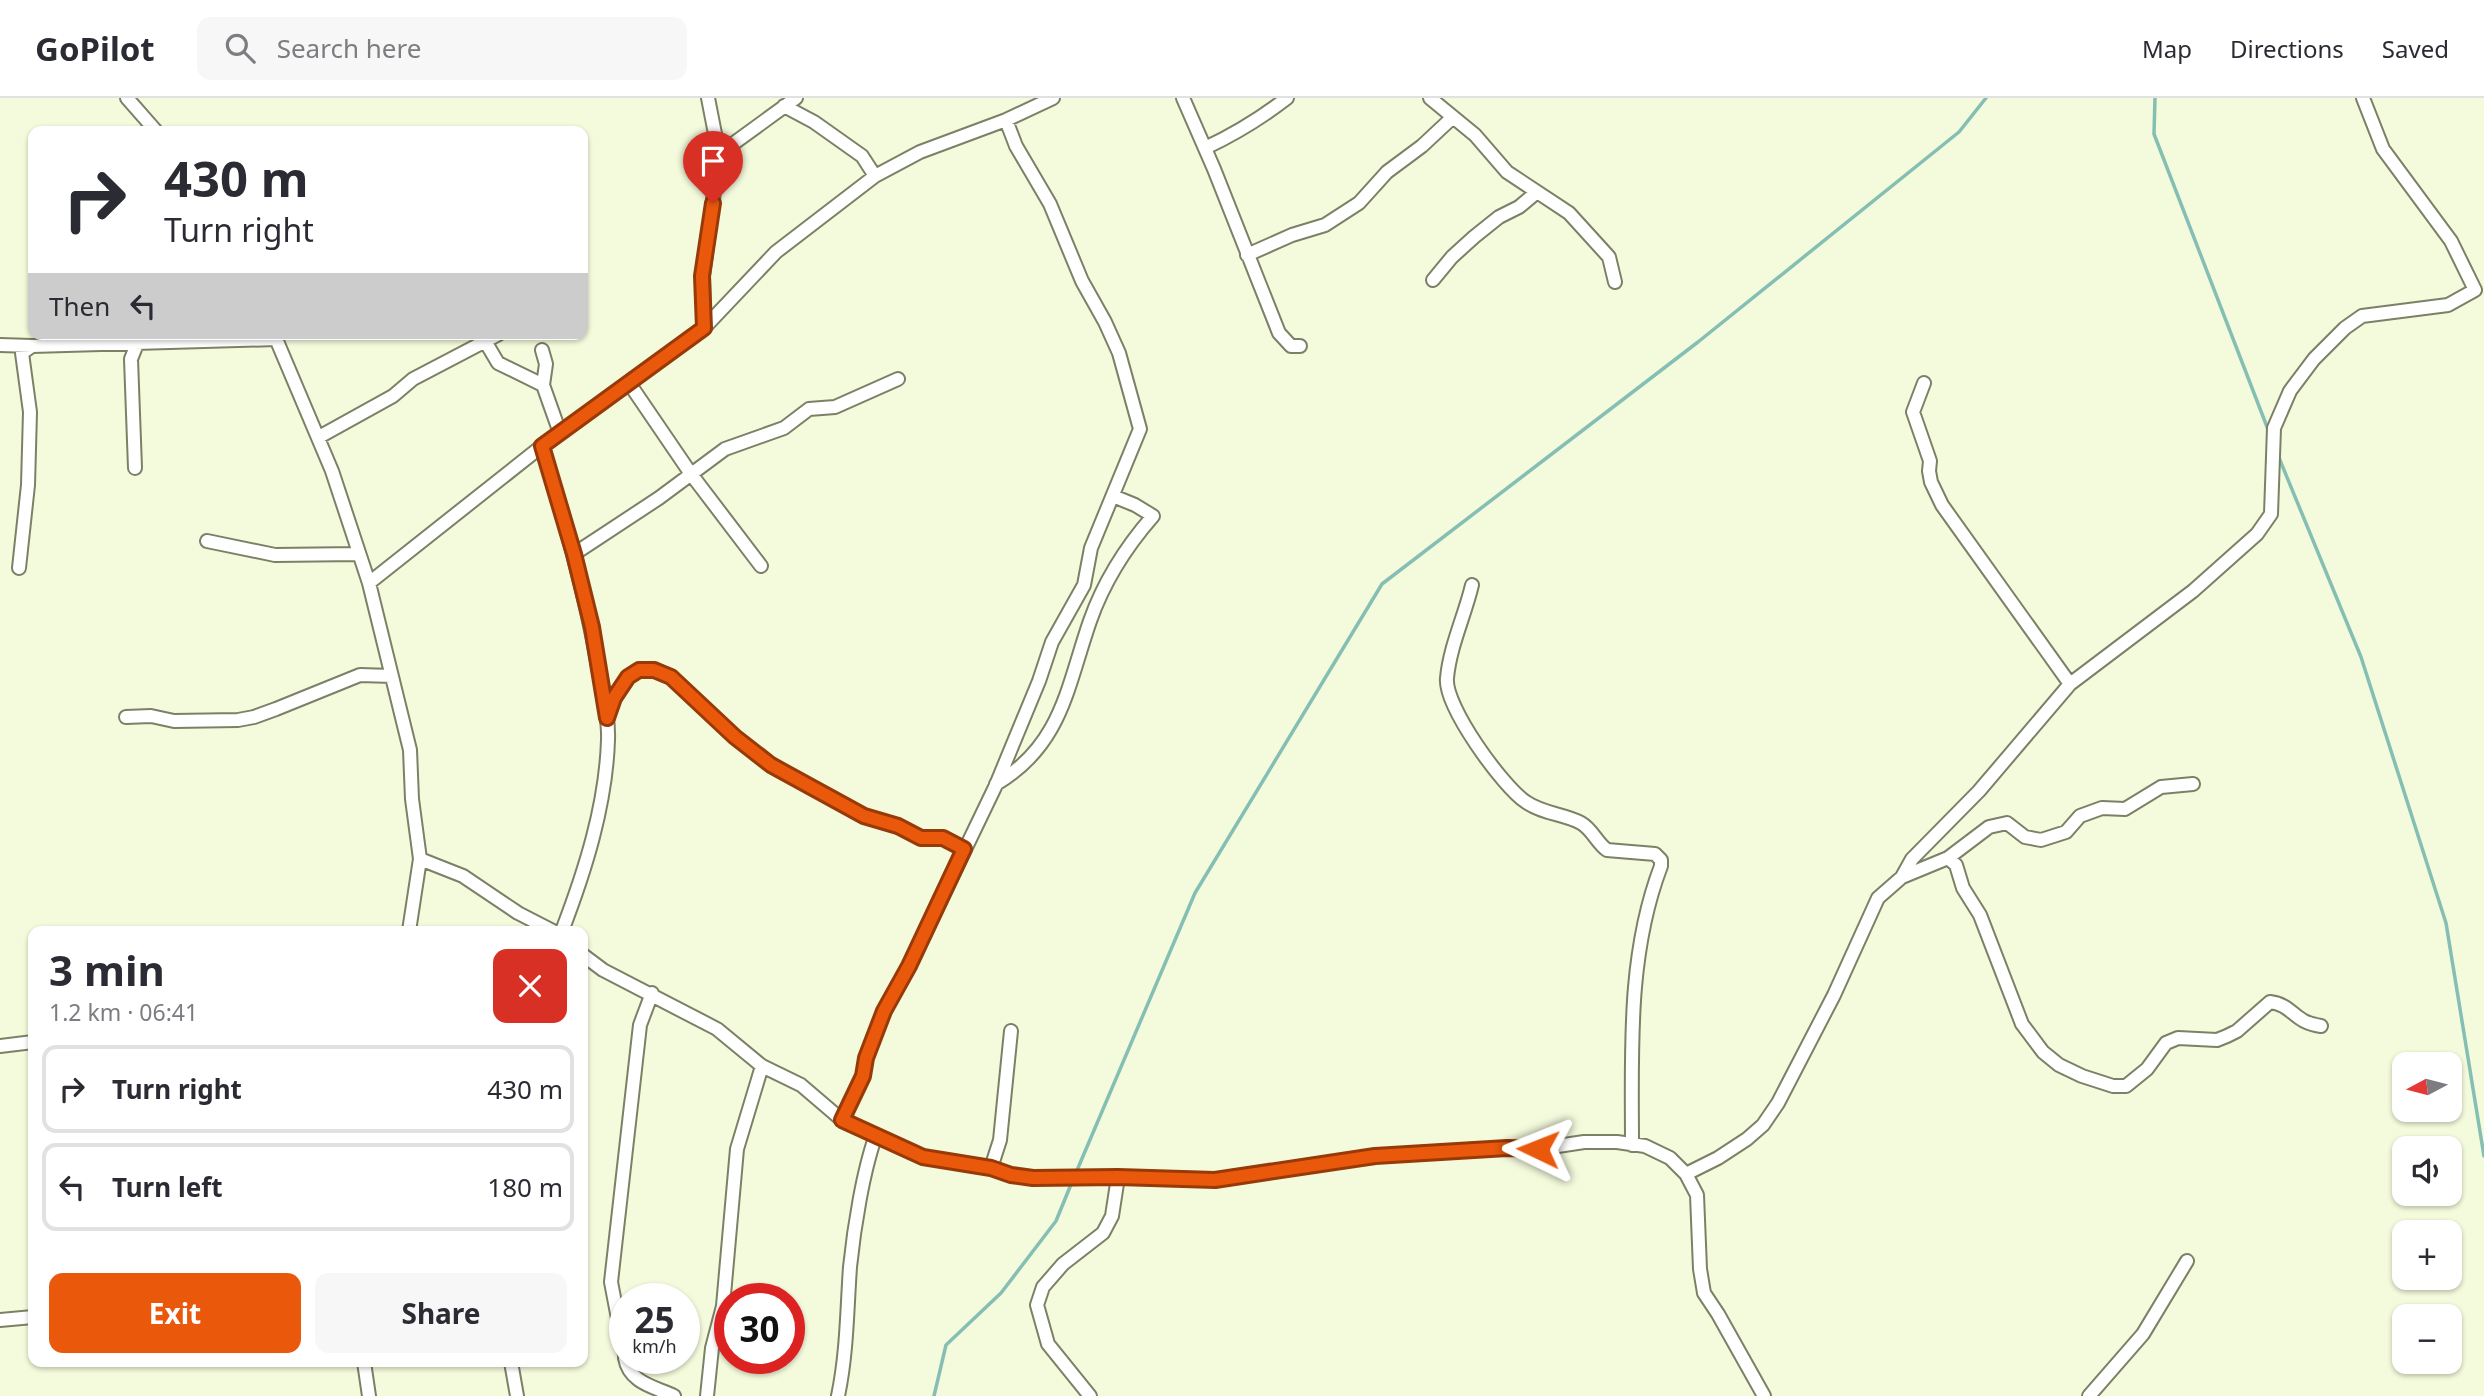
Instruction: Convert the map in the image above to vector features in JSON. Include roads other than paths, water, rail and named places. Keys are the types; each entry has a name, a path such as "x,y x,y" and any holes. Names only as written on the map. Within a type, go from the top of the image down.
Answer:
{"street":[{"path":"127,98 138,104 153,126"},
{"path":"704,328 702,276 719,154 708,98"},
{"path":"719,154 796,98"},
{"path":"369,583 542,446 704,328 776,252 875,176 920,152 1006,120 1054,98"},
{"path":"1183,98 1279,333 1292,346 1300,346"},
{"path":"1205,148 1265,116 1287,98"},
{"path":"1430,98 1475,135 1507,172 1569,213 1609,257 1615,282"},
{"path":"1902,877 1912,859 1979,791 2070,684 2193,592 2257,534 2272,514 2274,428 2290,391 2314,359 2344,328 2362,316 2448,305 2479,288 2451,241 2383,149 2362,98"},
{"path":"784,106 814,122 862,156 875,176"},
{"path":"1247,254 1292,235 1325,225 1359,203 1387,172 1422,146 1452,117"},
{"path":"842,1120 863,1076 866,1058 884,1011 909,966 996,785 1039,681 1052,642 1084,585 1091,548 1140,429 1123,365 1105,322 1082,281 1050,204 1016,146 1006,120"},
{"path":"1433,279 1474,237 1499,217 1520,207 1537,192"},
{"path":"0,345 137,344 216,340"},
{"path":"276,340 332,471 369,583 410,750 412,799 420,859 410,926"},
{"path":"319,437 393,396 413,379 485,341 498,363 543,385"},
{"path":"135,468 131,359 137,344"},
{"path":"19,568 29,485 30,412 22,353 32,346"},
{"path":"542,350 546,364 543,385 560,433"},
{"path":"574,554 725,449 784,428 809,409 835,407 898,379"},
{"path":"629,383 691,474 761,566"},
{"path":"1924,383 1913,412 1930,461 1931,482 1942,505 2070,684"},
{"path":"542,446 592,627 607,718 606,762 593,838 564,926"},
{"path":"996,785 1017,772 1035,753 1054,726 1104,588 1132,540 1153,516 1113,496"},
{"path":"207,541 275,555 358,554"},
{"path":"1472,585 1446,680 1458,712 1484,756 1505,783 1526,802 1552,815 1582,823 1607,850 1655,854 1661,860 1637,957 1631,1080 1632,1145"},
{"path":"607,718 614,698 628,677 639,670 654,670 671,677 735,737 771,765 864,816 898,826 921,838 943,838 964,849"},
{"path":"126,717 151,716 174,721 238,720 276,709 360,675 392,676"},
{"path":"1686,1174 1718,1158 1763,1125 1778,1103 1834,995 1878,898 1902,877 1948,858 1989,827 2007,823 2025,836 2041,840 2066,832 2080,816 2102,808 2125,808 2161,787 2193,784"},
{"path":"1948,858 1956,865 1963,888 1980,915 2022,1024 2043,1052 2059,1065 2082,1076 2112,1086 2126,1086 2147,1069 2166,1043 2178,1038 2217,1040 2237,1031 2270,1002 2284,1004 2298,1019 2320,1026"},
{"path":"420,859 463,876 518,913 543,926"},
{"path":"588,959 603,970 717,1029 762,1066 801,1085 842,1120 923,1157 991,1168 1011,1175 1033,1178 1215,1180 1375,1156 1507,1148 1538,1149 1584,1142 1617,1142 1645,1146 1670,1158 1686,1174 1697,1195 1703,1293 1718,1314 1764,1396"},
{"path":"611,1283 640,1025 652,993"},
{"path":"991,1168 1000,1140 1011,1031"},
{"path":"0,1046 28,1043"},
{"path":"707,1396 712,1348 723,1306 737,1149 762,1066"},
{"path":"838,1396 848,1324 850,1265 869,1156 876,1135"},
{"path":"1090,1396 1048,1344 1037,1305 1043,1287 1063,1264 1103,1233 1112,1216 1118,1177"},
{"path":"2089,1396 2143,1335 2187,1261"},
{"path":"0,1320 28,1317"},
{"path":"365,1367 369,1396"},
{"path":"512,1367 517,1396"},
{"path":"632,1374 642,1383 674,1396"}],"waterway":[{"path":"1075,1175 1195,893 1382,584 1698,342 1959,132 1986,98"},
{"path":"2155,98 2154,134 2269,432"},
{"path":"2277,453 2361,657 2446,923 2484,1156"},
{"path":"934,1396 946,1345 1001,1293 1056,1221 1072,1182"}]}
